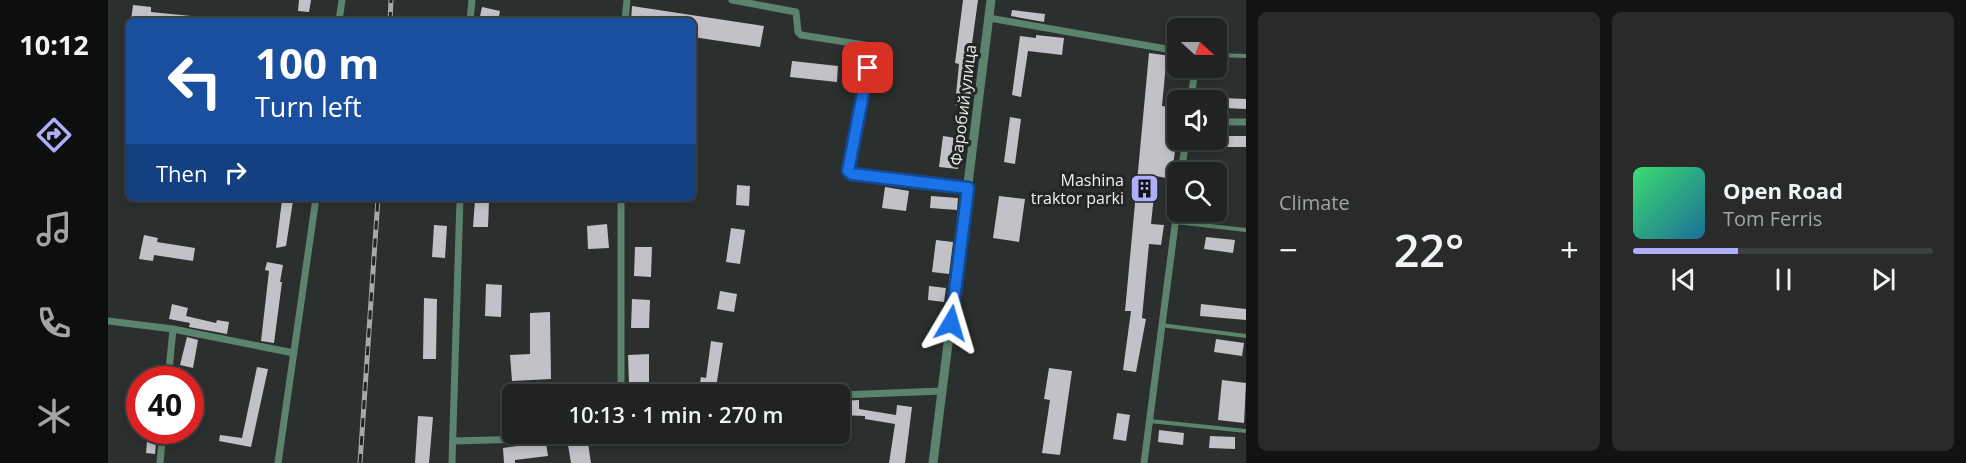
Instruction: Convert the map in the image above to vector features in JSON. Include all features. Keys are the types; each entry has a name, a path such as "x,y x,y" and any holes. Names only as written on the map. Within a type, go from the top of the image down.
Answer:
{"street":[{"path":"339,18 342,0"},
{"path":"470,18 472,0"},
{"path":"624,18 627,0"},
{"path":"732,0 796,12 798,32 801,35 871,46 848,171 852,174 968,188"},
{"name":"Фаробий улица","path":"933,463 991,0"},
{"path":"989,18 1167,49"},
{"path":"1227,122 1246,122"},
{"path":"278,463 316,201"},
{"path":"452,463 460,201"},
{"path":"621,201 621,384"},
{"path":"1144,463 1175,222"},
{"path":"108,321 173,329 294,353"},
{"path":"169,366 173,329"},
{"path":"850,395 942,391"},
{"path":"453,441 502,440"},
{"path":"160,463 162,444"}],"lane":[{"path":"1227,55 1246,56"},
{"path":"1175,222 1246,230"},
{"path":"1161,325 1246,336"},
{"path":"1149,421 1246,431"}],"building":[{"path":"299,0 311,0 309,12 298,11"},
{"path":"963,0 978,0 968,73 975,73 971,107 955,105 959,64 955,63"},
{"path":"133,5 151,7 151,12 191,16 191,18 131,18"},
{"path":"632,6 764,26 760,47 696,37 696,18 631,18"},
{"path":"482,7 500,11 499,18 480,18"},
{"path":"1012,10 1045,14 1044,22 1011,16"},
{"path":"1036,35 1064,38 1062,55 1028,51 1021,97 1012,95 1020,36 1036,38"},
{"name":"Mashina traktor parki","path":"1149,53 1167,55 1162,106 1167,107 1167,150 1175,150 1173,162 1167,162 1167,178 1156,176 1151,224 1164,225 1161,245 1149,244 1142,318 1146,319 1136,372 1123,370 1131,311 1125,311"},
{"path":"792,61 838,66 837,82 790,77"},
{"path":"1227,98 1246,99 1246,109 1227,108"},
{"path":"1010,117 1021,119 1015,164 1004,162"},
{"path":"943,136 962,139 958,169 939,167"},
{"path":"1227,136 1246,136 1246,147 1227,147"},
{"path":"737,185 750,186 749,206 736,205"},
{"path":"885,187 909,191 906,211 882,208"},
{"path":"931,196 958,198 957,210 930,208"},
{"path":"999,196 1025,199 1019,242 993,238"},
{"path":"282,201 293,201 286,246 276,248"},
{"path":"475,201 489,201 488,227 473,227"},
{"path":"607,224 609,248 588,249 587,226"},
{"path":"434,225 447,226 445,258 432,257"},
{"path":"731,228 745,230 740,264 726,262"},
{"path":"144,235 158,238 157,242 195,248 193,261 154,255 153,261 139,259"},
{"path":"1206,237 1235,240 1233,253 1204,249"},
{"path":"936,240 953,242 949,274 932,272"},
{"path":"635,247 652,247 651,277 634,276"},
{"path":"267,262 283,265 274,343 261,341 269,271 265,270"},
{"path":"486,284 502,285 501,317 485,316"},
{"path":"929,286 946,288 944,302 928,300"},
{"path":"720,291 737,294 734,312 717,309"},
{"path":"424,298 437,299 436,359 423,359"},
{"path":"632,299 650,300 649,328 631,328"},
{"path":"172,304 188,308 186,316 216,323 217,320 229,322 227,334 189,327 190,323 169,319"},
{"path":"1201,304 1246,309 1246,320 1200,316"},
{"path":"550,312 551,379 512,381 510,355 530,354 530,313"},
{"path":"187,337 198,340 193,366 180,365"},
{"path":"1216,339 1244,343 1242,356 1214,352"},
{"path":"711,341 723,343 717,384 700,384 701,377 706,378"},
{"path":"649,354 649,383 629,383 628,355"},
{"path":"257,367 268,369 251,447 219,441 220,435 242,438"},
{"path":"1049,368 1072,371 1060,455 1042,453 1050,400 1044,399"},
{"path":"1222,380 1246,383 1244,423 1218,420"},
{"path":"850,400 859,400 859,409 896,415 897,405 912,407 905,463 889,463 895,424 865,419 865,416 850,415"},
{"path":"1117,413 1130,415 1126,441 1113,439"},
{"path":"418,416 433,417 429,463 415,463"},
{"path":"1159,430 1184,433 1183,445 1158,442"},
{"path":"1210,436 1235,437 1235,449 1209,448"},
{"path":"147,444 156,444 155,454 146,453"},
{"path":"546,444 548,456 504,463 503,448"},
{"path":"568,444 588,444 591,463 571,463"}],"railway":[{"path":"390,18 391,0"},
{"path":"360,463 378,201"}],"place":[{"name":"Mashina traktor parki","path":"1145,189"}],"route":[{"path":"868,68 848,171 852,174 968,188 951,323"}]}
